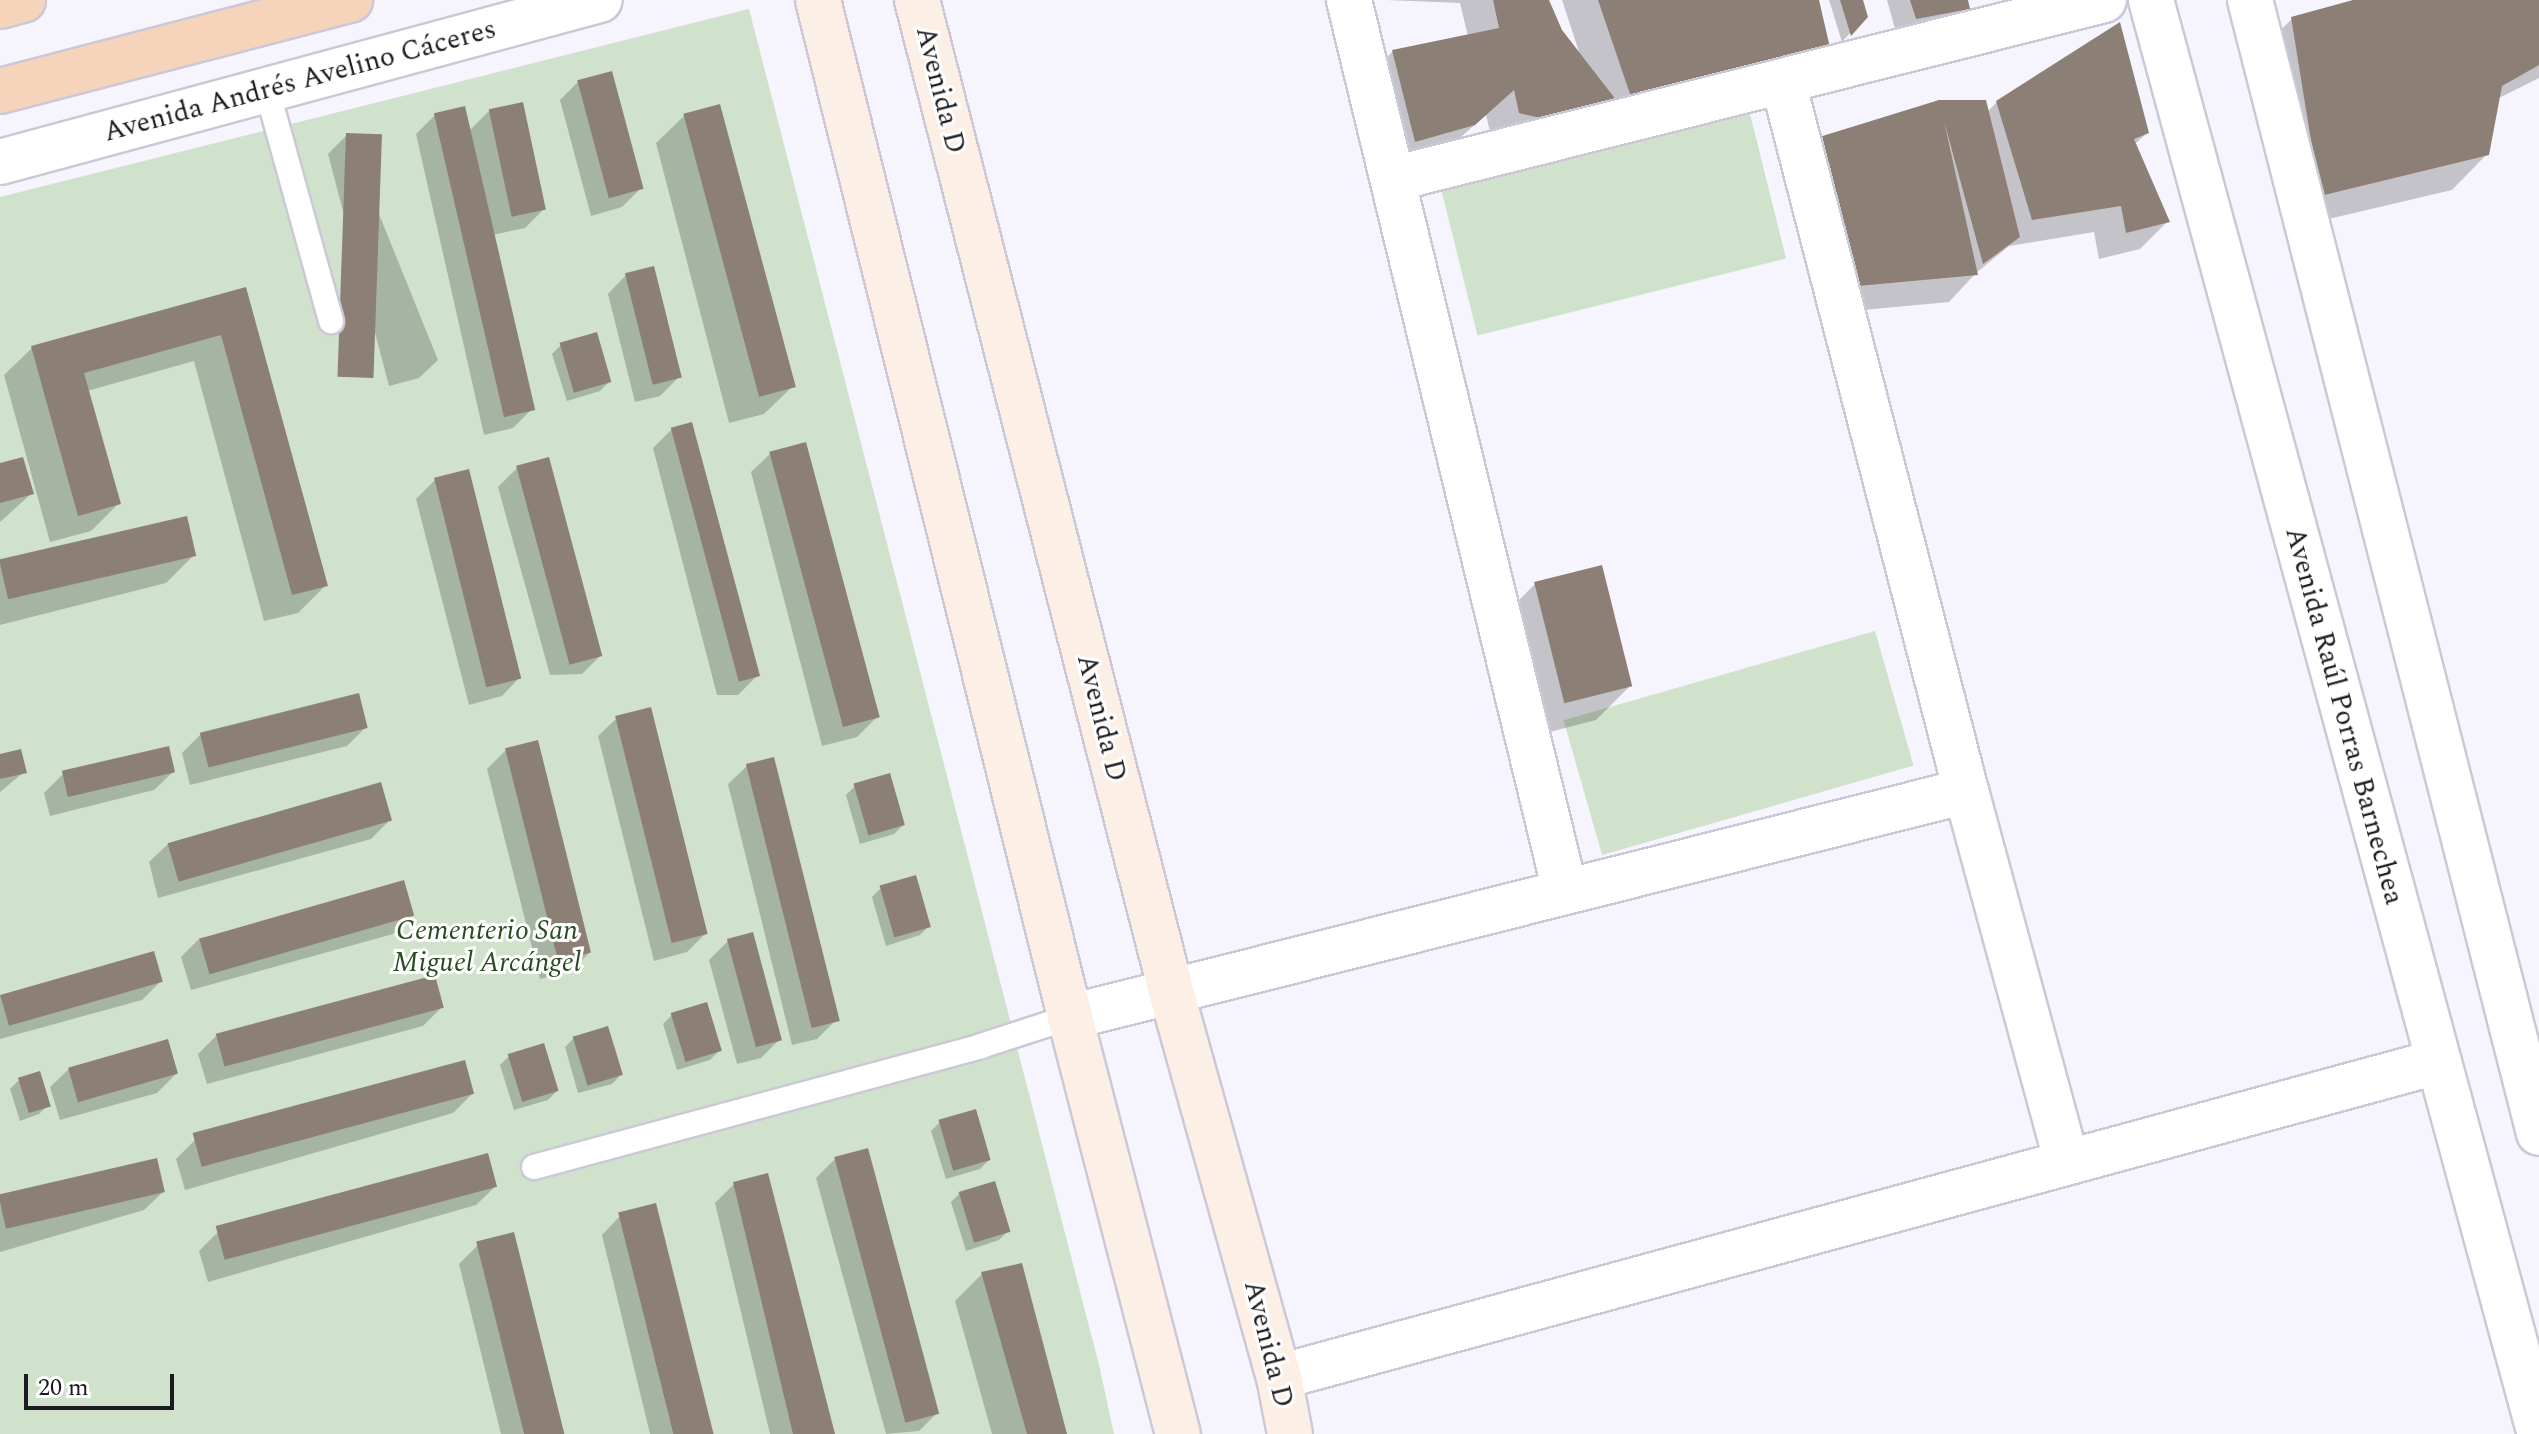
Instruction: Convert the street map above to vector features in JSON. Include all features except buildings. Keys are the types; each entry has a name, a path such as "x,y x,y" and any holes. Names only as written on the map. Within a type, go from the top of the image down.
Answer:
{"highway":[{"path":"0,6 23,0"},
{"path":"0,91 350,0"}],"main road":[{"path":"818,0 1070,1017 1178,1434"},
{"name":"Avenida D","path":"917,0 1171,991 1279,1377 1290,1434"}],"street":[{"name":"Avenida Andrés Avelino Cáceres","path":"0,162 600,0"},
{"path":"1349,0 1565,891"},
{"path":"1393,179 2104,0"},
{"name":"Avenida Raúl Porras Barnechea","path":"2151,0 2539,1429"},
{"path":"2250,0 2539,1133"},
{"path":"1783,82 1966,791 2067,1162"},
{"path":"1070,1017 1966,791"},
{"path":"1279,1377 2437,1062"},
{"path":"2515,1434 2539,1429"}],"lane":[{"path":"267,90 331,321"},
{"path":"534,1167 981,1046 1070,1017"}],"green space":[{"name":"Cementerio San Miguel Arcángel","path":"749,9 1099,1365 1114,1434 0,1434 0,197"},
{"path":"1750,114 1786,259 1477,336 1441,191"},
{"path":"1875,631 1914,766 1602,855 1564,720"}]}
